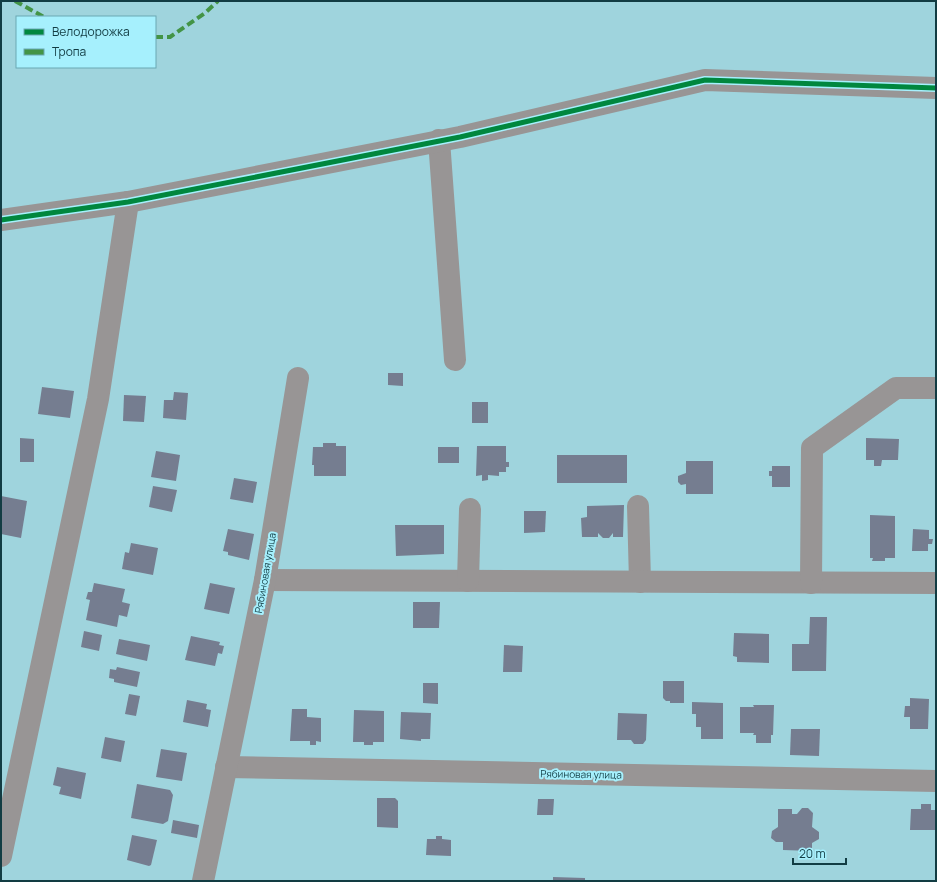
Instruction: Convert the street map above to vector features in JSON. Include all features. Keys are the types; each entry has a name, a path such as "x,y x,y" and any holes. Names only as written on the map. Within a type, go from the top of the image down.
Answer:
{"street":[{"path":"1,220 128,202 439,140 705,80 936,88"},
{"path":"439,140 455,360"},
{"path":"1,856 98,399 128,202"},
{"name":"Рябиновая улица","path":"203,881 265,580 298,378"},
{"path":"811,583 812,448 896,388 936,388"},
{"path":"638,506 640,582"},
{"path":"468,581 470,509"},
{"path":"265,580 936,583"},
{"name":"Рябиновая улица","path":"226,768 936,781"}],"building":[{"path":"388,373 403,373 403,386 388,385"},
{"path":"42,387 74,391 70,418 38,414"},
{"path":"174,392 188,393 186,420 163,418 164,400 173,400"},
{"path":"124,395 146,396 144,422 123,421"},
{"path":"472,402 488,402 488,423 472,423"},
{"path":"20,438 34,439 34,462 20,462"},
{"path":"866,438 899,439 898,460 882,460 881,466 874,466 874,460 866,460"},
{"path":"323,443 336,443 336,446 346,446 346,476 314,476 314,465 312,465 313,447 323,447"},
{"path":"477,446 506,446 506,462 509,462 509,467 506,467 506,472 499,472 499,476 488,475 488,480 482,481 482,475 476,476"},
{"path":"438,447 459,447 459,463 438,463"},
{"path":"156,451 180,455 176,481 151,477"},
{"path":"557,455 627,455 627,483 557,483"},
{"path":"686,461 713,461 713,494 686,494 686,484 681,485 678,482 678,476 686,473"},
{"path":"772,466 790,466 790,487 772,487 772,476 769,476 769,471 772,471"},
{"path":"234,478 257,482 253,503 230,499"},
{"path":"153,486 177,490 172,512 149,507"},
{"path":"1,496 27,501 21,538 1,534"},
{"path":"624,505 623,537 613,537 613,533 609,538 603,538 598,533 598,537 582,537 581,518 587,517 587,506"},
{"path":"524,511 546,511 545,532 524,533"},
{"path":"870,515 895,516 895,558 885,558 885,561 872,561 873,558 870,558"},
{"path":"395,525 444,525 444,554 396,556"},
{"path":"228,529 254,534 249,560 228,555 228,552 223,551"},
{"path":"913,529 929,530 929,539 933,539 932,544 928,544 928,551 912,551"},
{"path":"131,543 158,548 153,575 122,569 125,552 129,553"},
{"path":"94,583 125,589 122,602 130,604 127,617 119,615 117,627 86,620 90,600 86,599 88,592 92,592"},
{"path":"210,583 235,588 229,614 204,609"},
{"path":"413,602 440,602 439,628 413,628"},
{"path":"810,617 827,617 826,671 792,671 792,644 809,644"},
{"path":"84,631 102,635 99,651 81,647"},
{"path":"734,633 769,634 769,663 737,662 737,657 733,656"},
{"path":"191,636 220,642 219,645 224,646 222,654 218,653 215,666 185,660"},
{"path":"119,639 150,645 147,661 116,654"},
{"path":"504,645 523,646 522,672 503,672"},
{"path":"117,667 140,672 137,687 114,682 114,679 109,678 110,669 116,670"},
{"path":"663,681 684,681 684,703 670,703 670,701 666,701 663,698"},
{"path":"423,683 438,683 438,704 423,703"},
{"path":"129,694 140,696 136,716 125,714"},
{"path":"910,698 929,699 928,729 910,729 910,717 904,717 905,706 910,706"},
{"path":"187,700 207,704 206,709 211,710 208,727 183,722"},
{"path":"692,702 723,703 723,739 701,739 701,727 696,727 696,714 692,714"},
{"path":"753,705 774,705 773,735 771,735 771,743 756,743 756,735 753,735 754,733 740,733 740,707 754,707"},
{"path":"292,709 307,709 307,717 321,718 321,742 316,741 316,745 310,745 310,741 290,741"},
{"path":"354,710 384,711 384,742 373,742 373,745 364,745 364,742 353,742"},
{"path":"401,712 431,713 430,739 421,739 421,741 400,739"},
{"path":"618,713 647,714 646,740 643,744 634,744 631,740 617,740"},
{"path":"791,729 820,729 819,756 790,755"},
{"path":"105,737 125,741 121,762 101,758"},
{"path":"161,749 187,753 182,781 156,777"},
{"path":"57,767 86,773 81,799 59,794 61,787 53,785"},
{"path":"137,784 170,790 173,795 168,821 163,824 131,818"},
{"path":"377,798 395,798 398,801 398,828 377,827"},
{"path":"538,799 554,799 553,815 537,815"},
{"path":"921,804 931,804 931,810 936,810 936,830 910,830 911,809 921,809"},
{"path":"802,808 808,808 813,813 812,827 819,832 819,839 812,843 812,851 783,850 783,842 776,842 771,838 772,831 778,827 778,809 792,809 792,814 797,814"},
{"path":"173,820 199,825 197,838 171,833"},
{"path":"132,835 157,840 151,865 149,866 127,860"},
{"path":"436,836 442,836 442,839 451,840 451,856 426,855 427,839 436,839"},
{"path":"553,877 585,878 585,881 553,881"}],"marked path":[{"path":"15,1 42,16"},
{"path":"156,37 170,37 205,13 218,1"}],"cycle path":[{"path":"1,220 128,202 460,137 705,80 936,88"}]}
